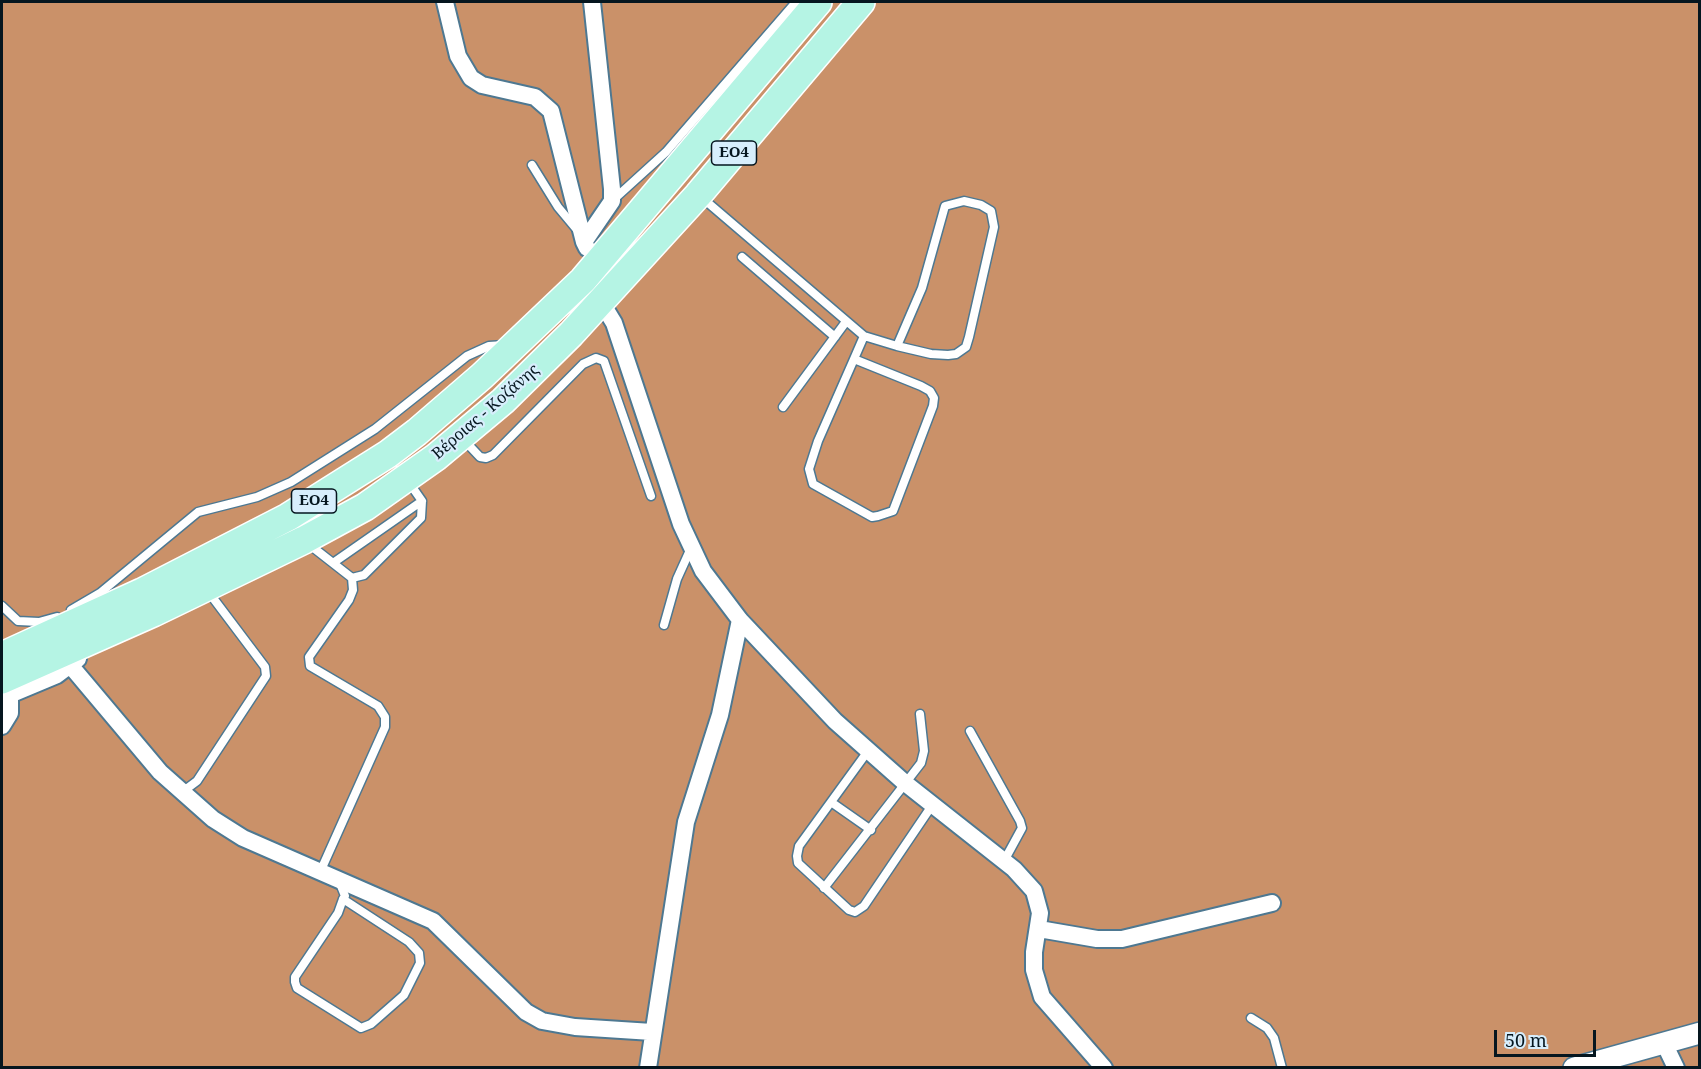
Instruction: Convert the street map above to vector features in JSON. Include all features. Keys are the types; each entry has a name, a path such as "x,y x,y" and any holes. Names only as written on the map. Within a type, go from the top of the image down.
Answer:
{"main road":[{"name":"Βέροιας - Κοζάνης","path":"2,656 78,615 278,522 351,478 417,432 517,344 585,255 818,2"},
{"name":"Βέροιας - Κοζάνης","path":"4,691 153,613 304,540 365,507 460,437 503,401 602,300 698,195 861,2"}],"street":[{"path":"446,2 458,56 471,78 482,85 535,96 551,111 585,255 602,300 614,323 691,547 703,571 740,620 791,678 904,783 1004,861 1034,891 1040,913 1034,952 1034,970 1042,997 1104,1068"},
{"path":"585,255 612,201 611,162 592,2"},
{"path":"2,726 10,713 4,691 57,675 84,653 153,613"},
{"path":"648,1068 686,822 720,715 740,620"},
{"path":"70,665 181,793 213,819 243,838 328,873 439,925 526,1012 542,1021 575,1027 652,1032"},
{"path":"1039,929 1097,939 1122,939 1272,903"},
{"path":"1574,1068 1700,1033"},
{"path":"1664,1043 1676,1068"}],"lane":[{"path":"612,201 636,182 666,152 796,2"},
{"path":"532,165 585,255"},
{"path":"698,195 864,336 897,346 948,355 956,354 966,347 994,227 991,211 981,205 959,201 945,206 922,288 897,346"},
{"path":"742,256 835,337"},
{"path":"783,406 845,322"},
{"path":"854,358 921,386 930,391 934,398 893,511 878,516 873,516 813,484 809,469 818,441 854,358 864,336"},
{"path":"2,606 11,617 28,623 78,615 100,592 198,512 257,497 291,482 375,429 467,356 489,346 517,344"},
{"path":"460,437 480,457 486,458 493,455 583,364 596,358 604,361 651,496"},
{"path":"304,540 320,556 352,578 359,578 370,571 417,524 423,509 422,501 406,479"},
{"path":"333,563 422,501"},
{"path":"664,625 677,579 691,547"},
{"path":"344,899 410,942 418,953 420,963 404,994 371,1024 360,1028 297,988 295,982 295,977 338,913 344,899 342,884 328,873 385,727 385,717 378,706 310,666 309,657 349,600 353,591 352,578"},
{"path":"181,793 197,782 266,676 265,667 205,588"},
{"path":"824,888 921,763 924,750 920,714"},
{"path":"970,731 1022,828 1004,861"},
{"path":"868,751 799,846 797,856 798,863 849,910 855,912 860,910 933,804"},
{"path":"831,802 871,830"},
{"path":"1251,1018 1267,1028 1274,1038 1282,1068"}],"shaded area":[{"path":"2,2 1699,2 1699,1067 2,1067"}]}
